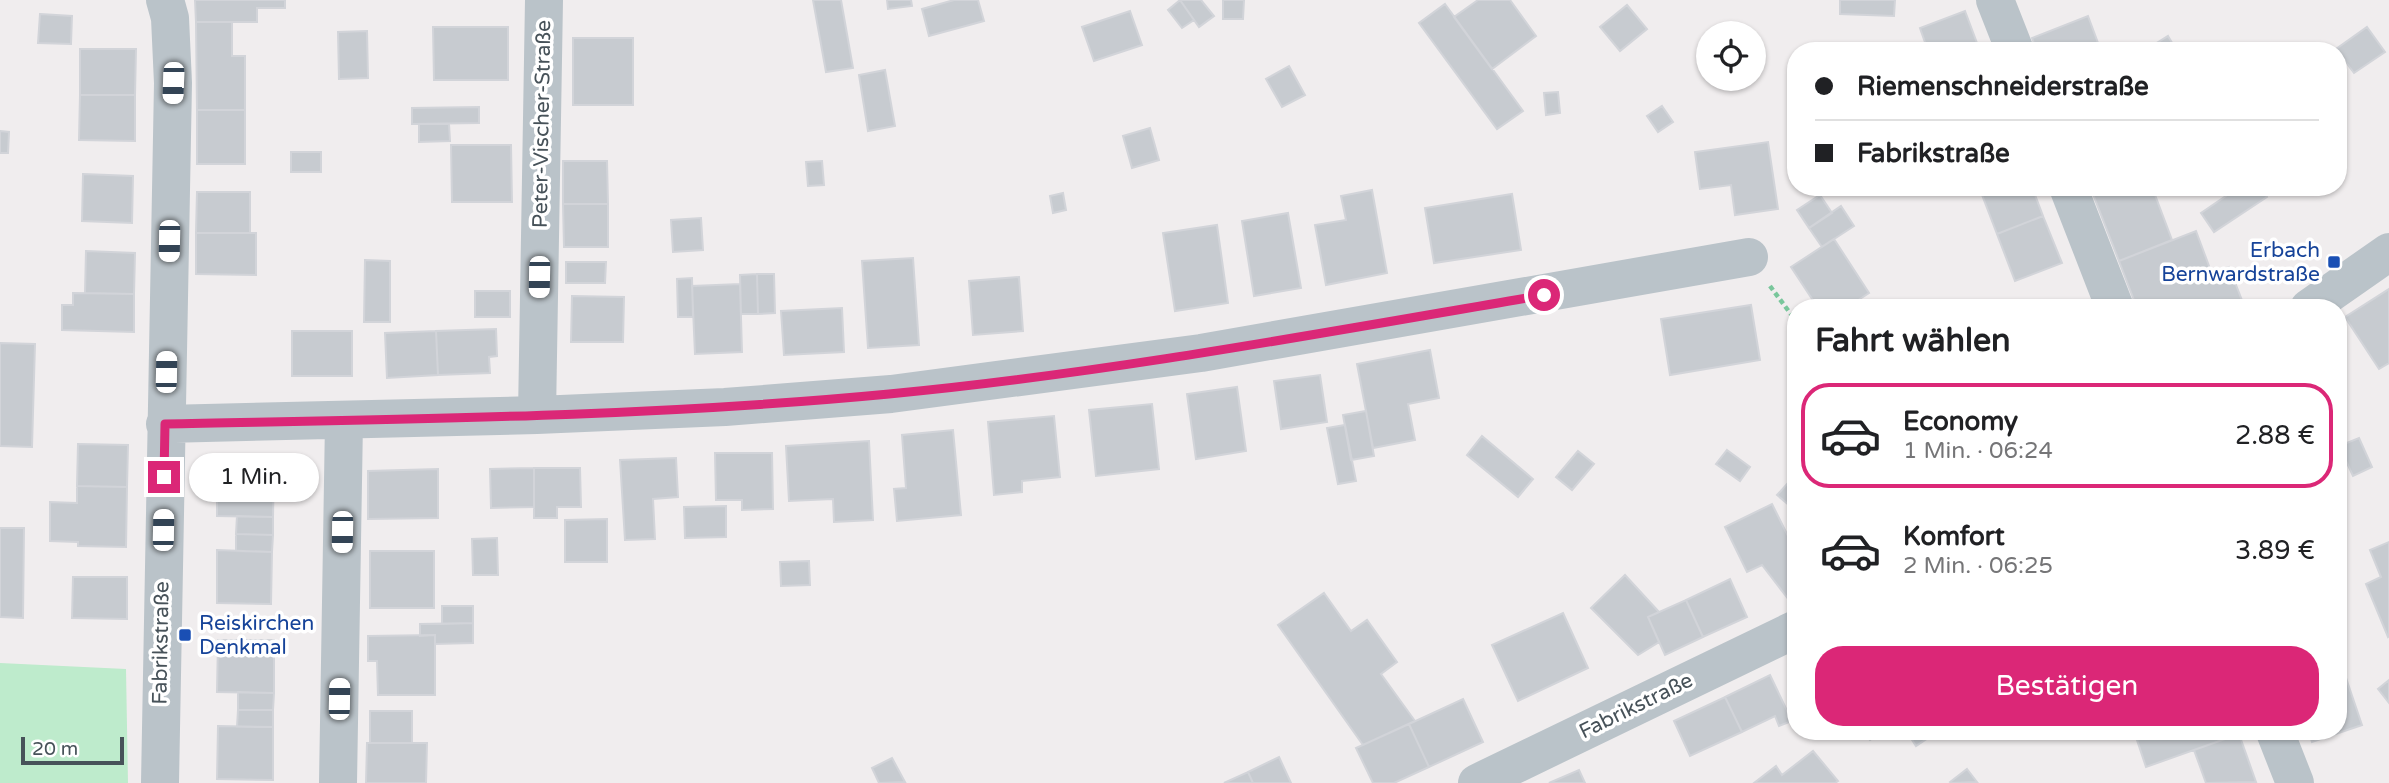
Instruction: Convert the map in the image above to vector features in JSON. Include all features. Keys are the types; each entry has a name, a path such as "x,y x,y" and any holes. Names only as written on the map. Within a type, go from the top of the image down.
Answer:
{"street":[{"name":"Fabrikstraße","path":"160,783 173,83 170,18 165,0"},
{"name":"Peter-Vischer-Straße","path":"537,415 544,0"},
{"path":"1995,0 2011,42"},
{"path":"2071,196 2112,299"},
{"path":"2322,299 2389,252"},
{"path":"165,424 537,415 725,407 891,394 1201,353 1749,257"},
{"path":"338,783 344,421"},
{"name":"Fabrikstraße","path":"1477,783 1787,633"},
{"path":"2278,740 2295,783"}],"path":[{"path":"1749,257 1787,309"}],"green space":[{"path":"0,663 126,669 128,783 0,783"}],"building":[{"path":"195,0 285,0 285,8 257,8 257,22 196,22"},
{"path":"813,0 841,0 853,68 826,72"},
{"path":"887,0 911,0 912,6 888,9"},
{"path":"954,0 978,0 984,21 929,36 922,9"},
{"path":"1180,0 1194,20 1182,28 1168,10"},
{"path":"1180,0 1201,0 1214,16 1199,27"},
{"path":"1223,0 1244,0 1243,19 1223,19"},
{"path":"1478,0 1510,0 1536,36 1492,69 1454,17"},
{"path":"1840,0 1895,0 1894,16 1840,14"},
{"path":"1445,4 1523,111 1497,129 1419,23"},
{"path":"1627,5 1647,29 1620,51 1600,27"},
{"path":"1130,11 1142,45 1094,61 1082,27"},
{"path":"1965,11 1977,42 1925,42 1920,28"},
{"path":"40,14 72,16 71,44 38,43"},
{"path":"2088,16 2098,42 2034,42 2032,38"},
{"path":"196,22 232,22 232,56 245,56 245,110 197,110"},
{"path":"433,27 508,27 508,80 434,80"},
{"path":"2367,27 2385,52 2354,73 2347,64 2346,42"},
{"path":"367,31 368,78 339,79 338,32"},
{"path":"2168,36 2172,42 2158,42"},
{"path":"573,38 633,38 633,105 573,105"},
{"path":"80,49 136,49 135,95 80,95"},
{"path":"1289,66 1305,95 1282,107 1266,79"},
{"path":"885,70 895,126 868,131 859,75"},
{"path":"1558,92 1560,113 1546,115 1544,93"},
{"path":"80,95 135,95 135,141 79,140"},
{"path":"1662,106 1673,122 1658,132 1647,116"},
{"path":"479,107 479,123 412,124 412,108"},
{"path":"197,110 245,110 245,164 197,164"},
{"path":"419,124 449,124 450,141 419,142"},
{"path":"1150,128 1159,160 1132,168 1123,136"},
{"path":"0,131 9,132 8,153 0,153"},
{"path":"1768,142 1778,209 1735,215 1731,185 1700,189 1695,152"},
{"path":"451,145 511,145 512,202 452,202"},
{"path":"291,152 321,152 321,172 291,172"},
{"path":"563,161 607,161 608,204 563,204"},
{"path":"822,161 824,185 808,186 806,162"},
{"path":"83,174 133,176 132,223 82,221"},
{"path":"1372,190 1387,273 1326,285 1315,225 1346,220 1341,196"},
{"path":"197,192 250,192 250,233 196,233"},
{"path":"1063,193 1066,210 1053,213 1050,196"},
{"path":"1512,194 1521,250 1434,263 1425,208"},
{"path":"1821,196 1832,213 1809,228 1797,210"},
{"path":"1982,196 2035,196 2043,216 1997,234"},
{"path":"2094,196 2155,196 2172,240 2119,261"},
{"path":"2226,196 2267,197 2214,232 2201,213"},
{"path":"563,204 608,204 608,247 564,247"},
{"path":"1841,206 1854,226 1822,247 1809,228"},
{"path":"1288,213 1301,288 1254,296 1242,221"},
{"path":"2043,216 2062,263 2015,281 1997,234"},
{"path":"701,218 703,250 673,252 671,220"},
{"path":"1217,225 1228,303 1175,311 1163,233"},
{"path":"2196,231 2212,274 2229,267 2241,299 2134,299 2119,261"},
{"path":"196,233 256,233 256,275 196,274"},
{"path":"1834,239 1869,293 1860,299 1812,299 1791,267"},
{"path":"86,251 135,253 134,294 85,293"},
{"path":"913,258 919,345 868,348 862,261"},
{"path":"365,260 390,261 390,322 364,322"},
{"path":"566,262 606,262 605,283 566,283"},
{"path":"757,274 774,274 775,313 758,314"},
{"path":"757,274 758,314 741,314 740,275"},
{"path":"1019,277 1023,331 973,335 969,281"},
{"path":"692,278 693,317 678,317 677,279"},
{"path":"740,284 742,352 695,354 692,286"},
{"path":"2389,289 2389,363 2379,369 2347,320 2347,316"},
{"path":"475,291 510,291 510,317 475,317"},
{"path":"73,293 134,294 134,332 62,330 62,305 73,305"},
{"path":"572,296 624,297 623,342 571,342"},
{"path":"1751,305 1760,360 1670,375 1661,319"},
{"path":"842,308 844,352 784,355 781,311"},
{"path":"496,329 497,356 489,357 490,373 438,375 436,331"},
{"path":"292,331 352,331 352,376 292,376"},
{"path":"436,331 438,375 387,378 385,333"},
{"path":"0,343 35,344 32,447 0,446"},
{"path":"1430,350 1439,398 1408,404 1415,440 1373,448 1357,364"},
{"path":"1320,375 1327,422 1281,429 1274,381"},
{"path":"1237,387 1246,451 1196,459 1187,394"},
{"path":"1152,404 1159,469 1096,476 1089,410"},
{"path":"1366,411 1374,456 1351,460 1343,415"},
{"path":"1054,416 1060,477 1022,481 1022,492 994,495 988,422"},
{"path":"1345,425 1356,481 1338,484 1327,428"},
{"path":"953,430 961,515 897,521 894,489 906,488 902,435"},
{"path":"1482,436 1533,479 1518,497 1467,455"},
{"path":"2359,438 2372,467 2353,476 2347,463 2347,443"},
{"path":"869,441 873,520 834,522 833,499 789,501 786,446"},
{"path":"78,444 128,445 127,487 77,486"},
{"path":"1727,450 1750,467 1740,481 1716,464"},
{"path":"1578,451 1594,464 1572,490 1556,477"},
{"path":"715,453 772,453 773,509 742,510 742,500 716,500"},
{"path":"676,458 678,497 653,499 655,539 625,540 620,460"},
{"path":"217,464 274,464 273,517 217,516"},
{"path":"534,468 580,468 581,507 557,507 557,518 534,518"},
{"path":"534,468 534,507 491,508 490,469"},
{"path":"438,469 438,518 368,519 368,471"},
{"path":"1787,484 1787,503 1777,495"},
{"path":"77,486 127,487 126,547 78,546 78,542 50,541 50,502 77,503"},
{"path":"1772,504 1787,534 1787,597 1762,565 1747,572 1725,527"},
{"path":"726,506 726,537 685,538 684,507"},
{"path":"237,516 273,517 273,535 236,534"},
{"path":"607,519 607,562 565,562 565,520"},
{"path":"0,528 24,528 23,618 0,617"},
{"path":"236,534 273,535 272,552 236,551"},
{"path":"497,538 498,575 473,575 472,539"},
{"path":"2389,542 2388,637 2366,584 2381,577 2370,550"},
{"path":"217,550 272,552 271,604 217,603"},
{"path":"370,551 434,551 434,608 370,608"},
{"path":"809,561 810,585 781,586 780,562"},
{"path":"1625,575 1659,612 1648,617 1659,642 1638,655 1591,608"},
{"path":"73,577 127,577 127,619 72,618"},
{"path":"1730,579 1747,617 1703,637 1686,600"},
{"path":"1324,593 1351,631 1367,620 1397,662 1381,674 1415,721 1363,745 1278,625"},
{"path":"1686,600 1703,637 1665,655 1648,617"},
{"path":"442,606 473,606 473,623 442,624"},
{"path":"1563,613 1588,668 1518,701 1492,645"},
{"path":"473,623 473,643 435,644 435,635 420,636 420,624"},
{"path":"435,635 435,695 378,695 377,661 368,661 368,636"},
{"path":"218,640 274,640 274,693 217,692"},
{"path":"1770,675 1787,711 1787,723 1779,726 1775,716 1742,732 1725,697"},
{"path":"2389,680 2389,703 2378,689"},
{"path":"2347,681 2362,725 2347,730"},
{"path":"238,692 274,693 273,710 238,710"},
{"path":"1725,697 1742,732 1690,756 1674,721"},
{"path":"1463,699 1483,742 1429,767 1409,724"},
{"path":"238,710 273,710 273,727 237,727"},
{"path":"370,711 412,711 412,743 370,743"},
{"path":"1409,724 1429,767 1394,783 1373,783 1356,748"},
{"path":"218,726 273,727 273,780 217,779"},
{"path":"1912,740 1925,740 1916,746"},
{"path":"2137,740 2222,740 2146,767"},
{"path":"2222,740 2241,740 2256,782 2206,783 2194,750"},
{"path":"367,743 427,743 426,783 366,783"},
{"path":"1813,751 1838,781 1754,783 1776,766 1782,775"},
{"path":"1279,757 1291,783 1253,783 1248,772"},
{"path":"892,758 905,782 879,783 872,768"},
{"path":"1967,769 1977,782 1950,782"},
{"path":"1579,770 1585,783 1549,783"},
{"path":"1248,772 1253,783 1224,783"}],"place":[{"name":"Erbach Bernwardstraße","path":"2334,262"},
{"name":"Reiskirchen Denkmal","path":"185,635"}],"route":[{"path":"164,477 165,424 537,415 725,407 891,394 1201,353 1544,295"}]}
